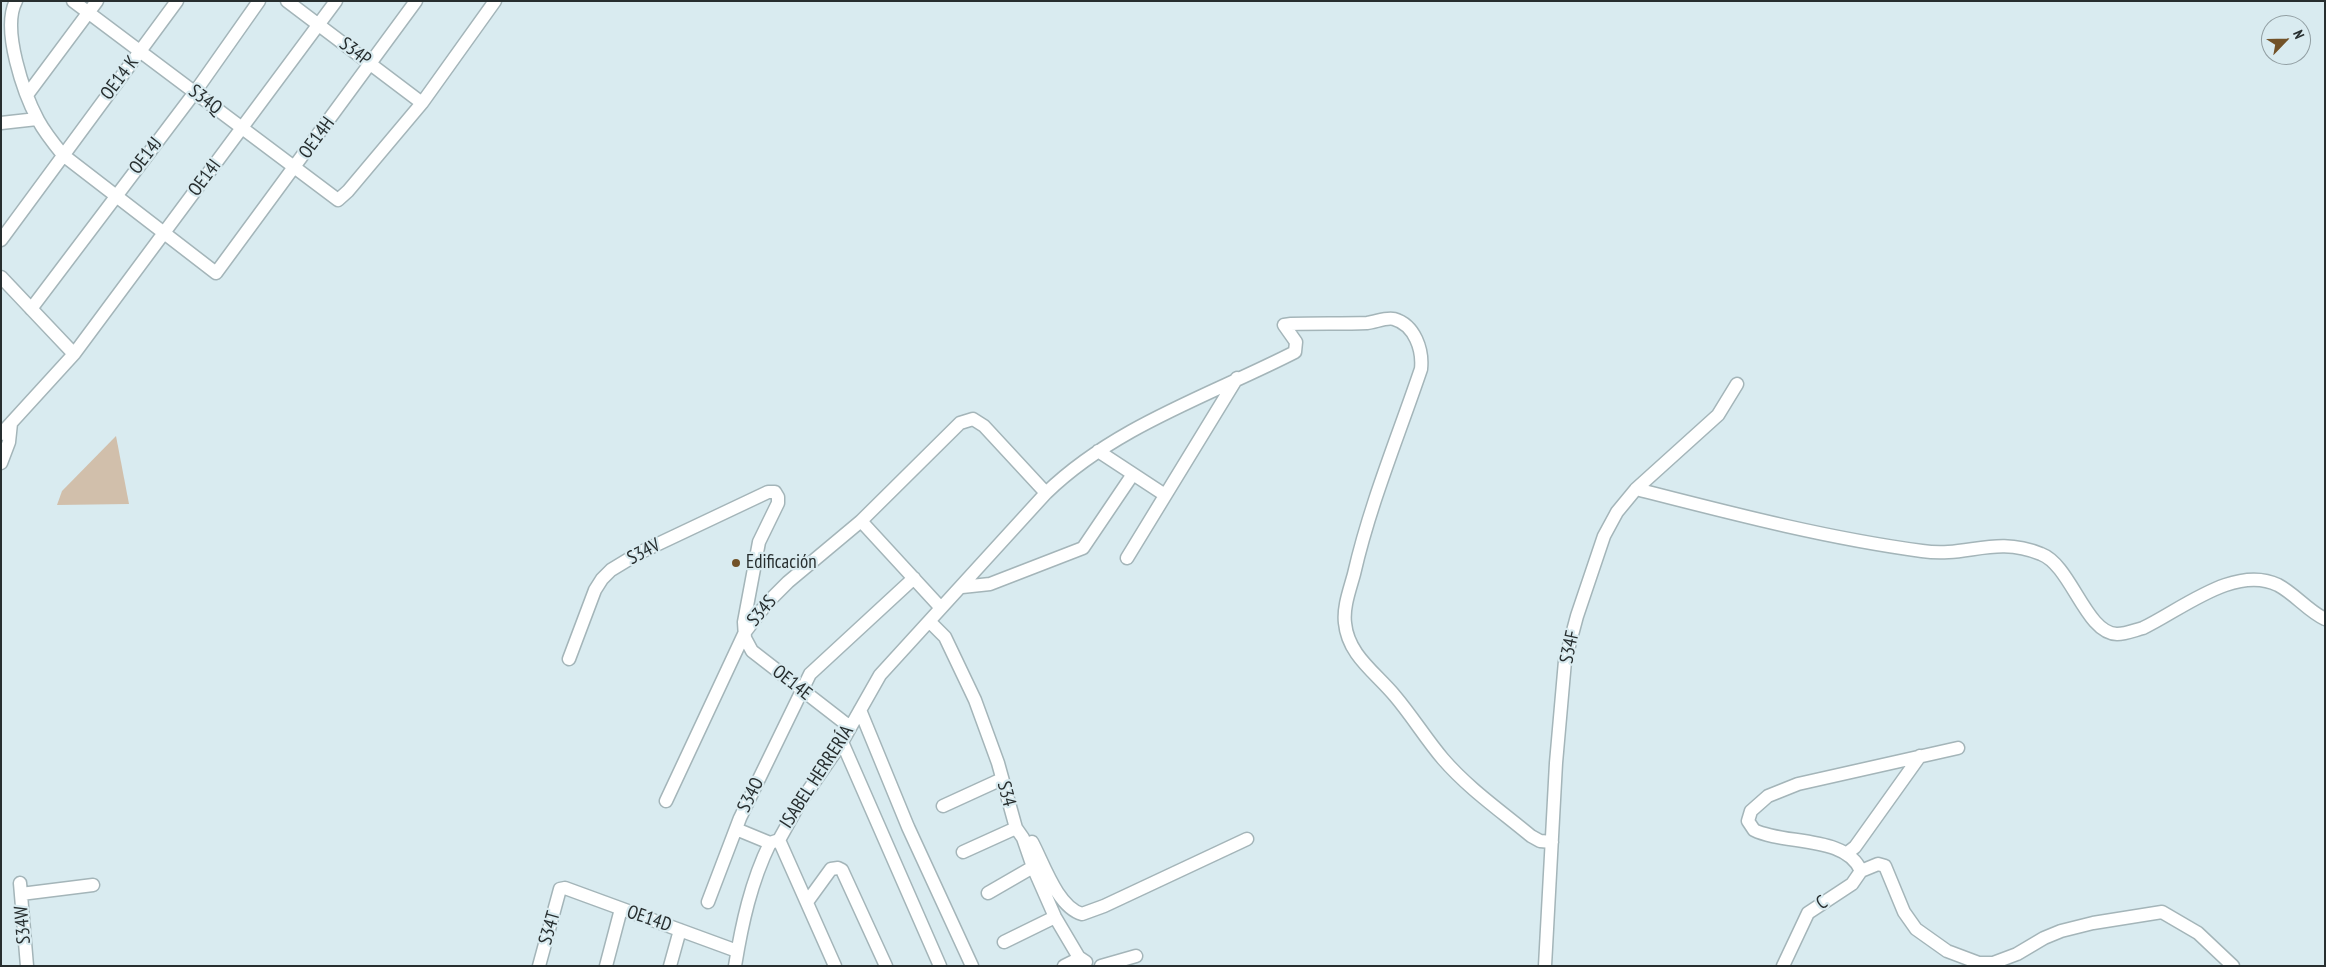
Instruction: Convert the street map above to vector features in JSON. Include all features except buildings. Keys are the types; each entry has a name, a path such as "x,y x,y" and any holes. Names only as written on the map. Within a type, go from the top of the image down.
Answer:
{"street":[{"path":"16,1 12,9 15,53 27,95 37,119 63,155 164,233"},
{"name":"S34Q","path":"73,1 338,200 348,191 422,103"},
{"path":"27,95 97,1"},
{"name":"OE14 K","path":"1,240 178,1"},
{"name":"OE14J","path":"31,309 194,92 259,1"},
{"name":"S34P","path":"287,1 422,103"},
{"name":"OE14I","path":"1,434 74,354 336,1"},
{"name":"OE14H","path":"164,233 216,273 372,64 416,1"},
{"path":"422,103 495,1"},
{"path":"1,123 37,119"},
{"path":"1,277 74,354"},
{"name":"ISABEL HERRERÍA","path":"735,966 748,901 775,842 842,742 880,675 1066,473 1098,451 1168,412 1295,352 1296,342 1284,325 1370,323 1393,319 1402,323 1412,333 1420,349 1420,369 1395,438 1357,559 1346,609 1346,633 1352,648 1361,661 1394,696 1426,738 1458,774 1492,806 1531,836 1540,842 1552,842"},
{"path":"1126,558 1237,378"},
{"name":"S34F","path":"1545,966 1556,763 1565,661 1577,616 1604,536 1617,512 1636,488 1718,415 1737,384"},
{"name":"S34S","path":"666,801 745,632 767,603 788,582 861,521 960,423 973,420 984,426 1046,493"},
{"path":"1,463 8,442 11,423"},
{"path":"1098,451 1165,495"},
{"path":"962,587 990,584 1083,548 1133,474"},
{"path":"1636,488 1724,512 1866,543 1923,552 1950,553 1991,545 2023,548 2044,554 2055,563 2098,624 2111,633 2131,632 2143,628 2217,588 2241,580 2253,579 2277,585 2296,596 2325,619"},
{"name":"S34V","path":"568,659 595,590 611,570 638,554 768,492 775,492 778,497 778,503 759,542 744,622 745,632"},
{"path":"861,521 941,608"},
{"name":"S34O","path":"708,902 740,818 810,674 914,578"},
{"name":"S34","path":"930,622 944,637 975,700 1019,833 1055,917 1082,962"},
{"name":"OE14E","path":"745,632 745,638 752,650 801,691 850,727"},
{"path":"860,710 908,828 972,966"},
{"path":"842,742 940,966"},
{"path":"1958,748 1798,784 1768,796 1757,804 1749,816 1749,824 1758,832 1786,840 1832,846 1856,862 1860,871 1878,864 1884,866 1904,912 1916,929 1947,952 1979,963 1993,963 2017,954 2044,938 2061,931 2102,921 2162,912 2198,932 2233,966"},
{"path":"1846,854 1855,847 1920,756"},
{"path":"943,806 1002,779"},
{"path":"736,829 775,842 807,902 835,966"},
{"path":"963,852 1019,833 1031,839 1043,869 1061,896 1072,909 1082,914 1144,888 1247,839"},
{"path":"988,893 1033,867"},
{"path":"807,902 832,869 838,868 842,870 886,966"},
{"name":"C","path":"1783,966 1808,913 1852,884 1860,871"},
{"name":"S34W","path":"27,966 20,889 93,885"},
{"name":"OE14D","path":"560,889 565,888 621,910 738,951"},
{"name":"S34T","path":"539,966 560,889"},
{"path":"606,966 621,910"},
{"path":"1004,942 1055,917"},
{"path":"670,966 680,930"},
{"path":"1101,966 1136,956"},
{"path":"1064,966 1082,962 1092,966"}],"shaded area":[{"path":"116,436 129,504 57,505 62,491"}],"place":[{"name":"Edificación","path":"736,563"}]}
